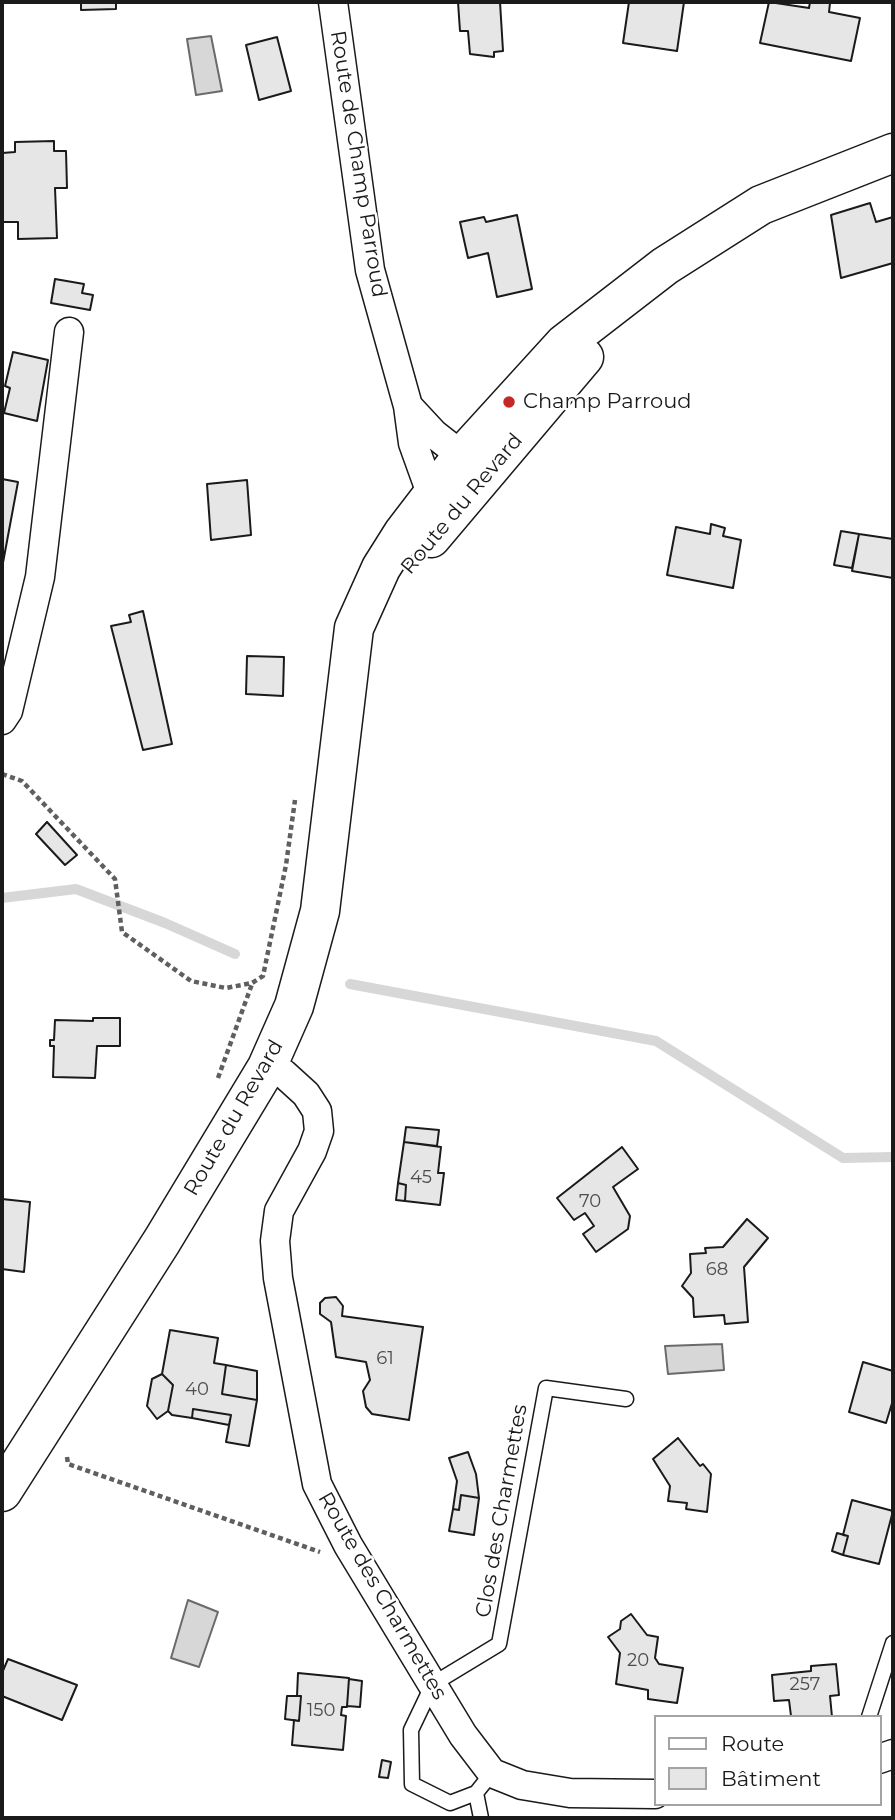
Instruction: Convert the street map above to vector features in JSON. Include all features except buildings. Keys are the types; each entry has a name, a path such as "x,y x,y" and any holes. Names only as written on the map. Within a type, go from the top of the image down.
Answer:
{"main road":[{"name":"Route du Revard","path":"451,492 462,456 564,345 665,266 761,205 893,153"},
{"name":"Route du Revard","path":"2,1492 21,1450 162,1241 267,1067 294,1006 320,911 347,699 382,608 451,492 665,266"}],"street":[{"name":"Route de Champ Parroud","path":"333,2 370,270 408,406 413,443 427,482 451,492"},
{"path":"2,720 8,711 40,577 69,332"},
{"name":"Route de Champ Parroud","path":"408,406 434,435 462,456"},
{"name":"Route des Charmettes","path":"267,1067 284,1074 306,1094 317,1111 319,1131 312,1152 279,1211 275,1241 278,1278 317,1484 348,1545 463,1735 484,1783"},
{"path":"484,1783 522,1785 570,1793 654,1794"}],"lane":[{"name":"Clos des Charmettes","path":"433,1684 499,1644 545,1388 626,1399"},
{"path":"870,1715 893,1643"},
{"path":"433,1684 411,1730 412,1784 450,1803 484,1783"},
{"path":"481,1818 484,1783"}],"path":[{"path":"2,774 22,781 114,879 122,932 191,981 226,988 252,983 263,976 286,866 296,799"},
{"path":"214,1087 252,983"},
{"path":"21,1450 62,1435 68,1464 311,1551 324,1553"}],"shaded area":[{"path":"211,36 222,91 196,95 187,39"},
{"path":"722,1344 724,1370 668,1374 665,1346"},
{"path":"188,1600 218,1612 199,1667 171,1658"}],"waterway":[{"path":"2,898 76,889 165,923 235,954"},
{"path":"350,984 656,1041 843,1158 893,1157"}],"place":[{"name":"Champ Parroud","path":"509,402"}]}
